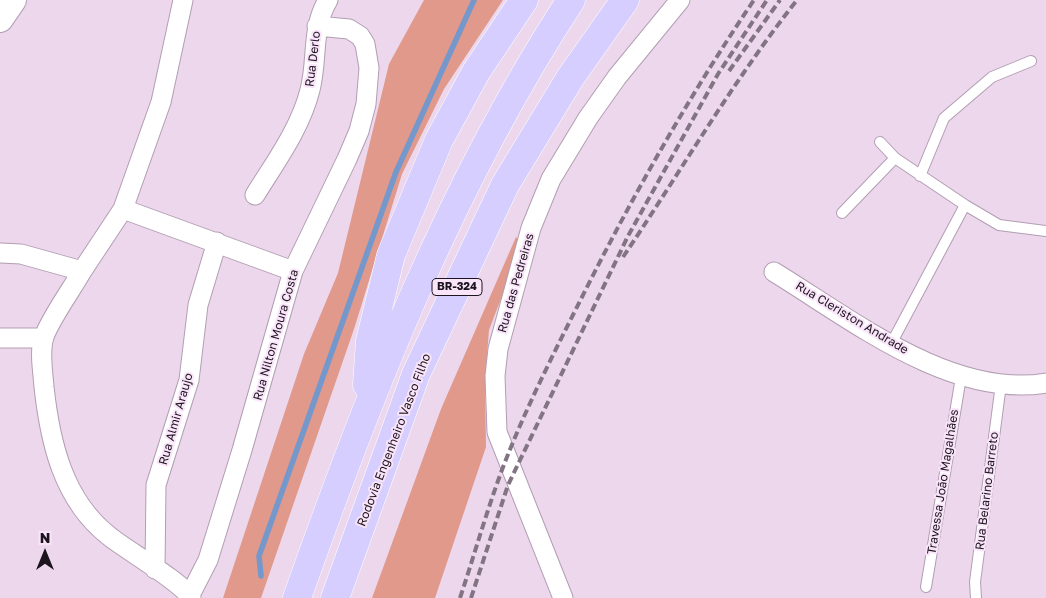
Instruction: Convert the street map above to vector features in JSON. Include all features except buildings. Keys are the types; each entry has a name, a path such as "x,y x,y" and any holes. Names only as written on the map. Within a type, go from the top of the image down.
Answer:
{"highway":[{"path":"365,412 370,341 391,255 440,140 476,72 524,0"},
{"name":"BR-324","path":"297,598 365,412 396,335 480,157 535,56 571,0"},
{"name":"Rodovia Engenheiro Vasco Filho","path":"335,598 416,374 505,185 570,78 625,0"},
{"path":"570,78 642,0"}],"main road":[{"path":"0,20 13,0"}],"street":[{"path":"183,0 161,102 123,209 82,271 44,338 42,367 48,416 63,474 75,498 92,520 108,536 155,569 190,597"},
{"name":"Rua Derlo","path":"255,195 300,123 311,88 317,26 328,0"},
{"name":"Rua das Pedreiras","path":"563,598 497,432 495,376 498,349 531,228 551,179 592,112 680,0"},
{"name":"Rua Nilton Moura Costa","path":"190,597 211,551 293,271 359,131 369,83 368,57 365,44 360,36 349,29 317,26"},
{"path":"123,209 293,271"},
{"name":"Rua Almir Araujo","path":"155,569 156,486 189,380 198,305 217,242"},
{"path":"0,253 21,254 82,271"},
{"name":"Rua Cleriston Andrade","path":"774,272 891,344 961,376 1001,384 1029,386 1046,383"},
{"path":"0,338 44,338"}],"lane":[{"path":"920,176 944,118 992,77 1031,61"},
{"path":"880,142 895,158 920,176 965,206 999,225 1046,231"},
{"path":"842,213 895,158"},
{"path":"891,344 965,206"},
{"name":"Travessa João Magalhães","path":"926,587 961,376"},
{"name":"Rua Belarino Barreto","path":"976,598 975,582 1001,384"}],"shaded area":[{"path":"424,0 503,0 444,89 402,174 354,329 261,598 223,598 304,354 338,273 389,64"},
{"path":"516,237 522,244 489,330 485,381 486,447 435,598 372,598 441,409"}],"waterway":[{"path":"261,576 259,556 396,172 474,0"}],"railway":[{"path":"460,598 505,462 553,354 644,179 708,70 754,0"},
{"path":"471,598 508,485 628,236 718,74 767,0"},
{"path":"729,71 780,0"},
{"path":"623,257 729,94 797,0"}]}
